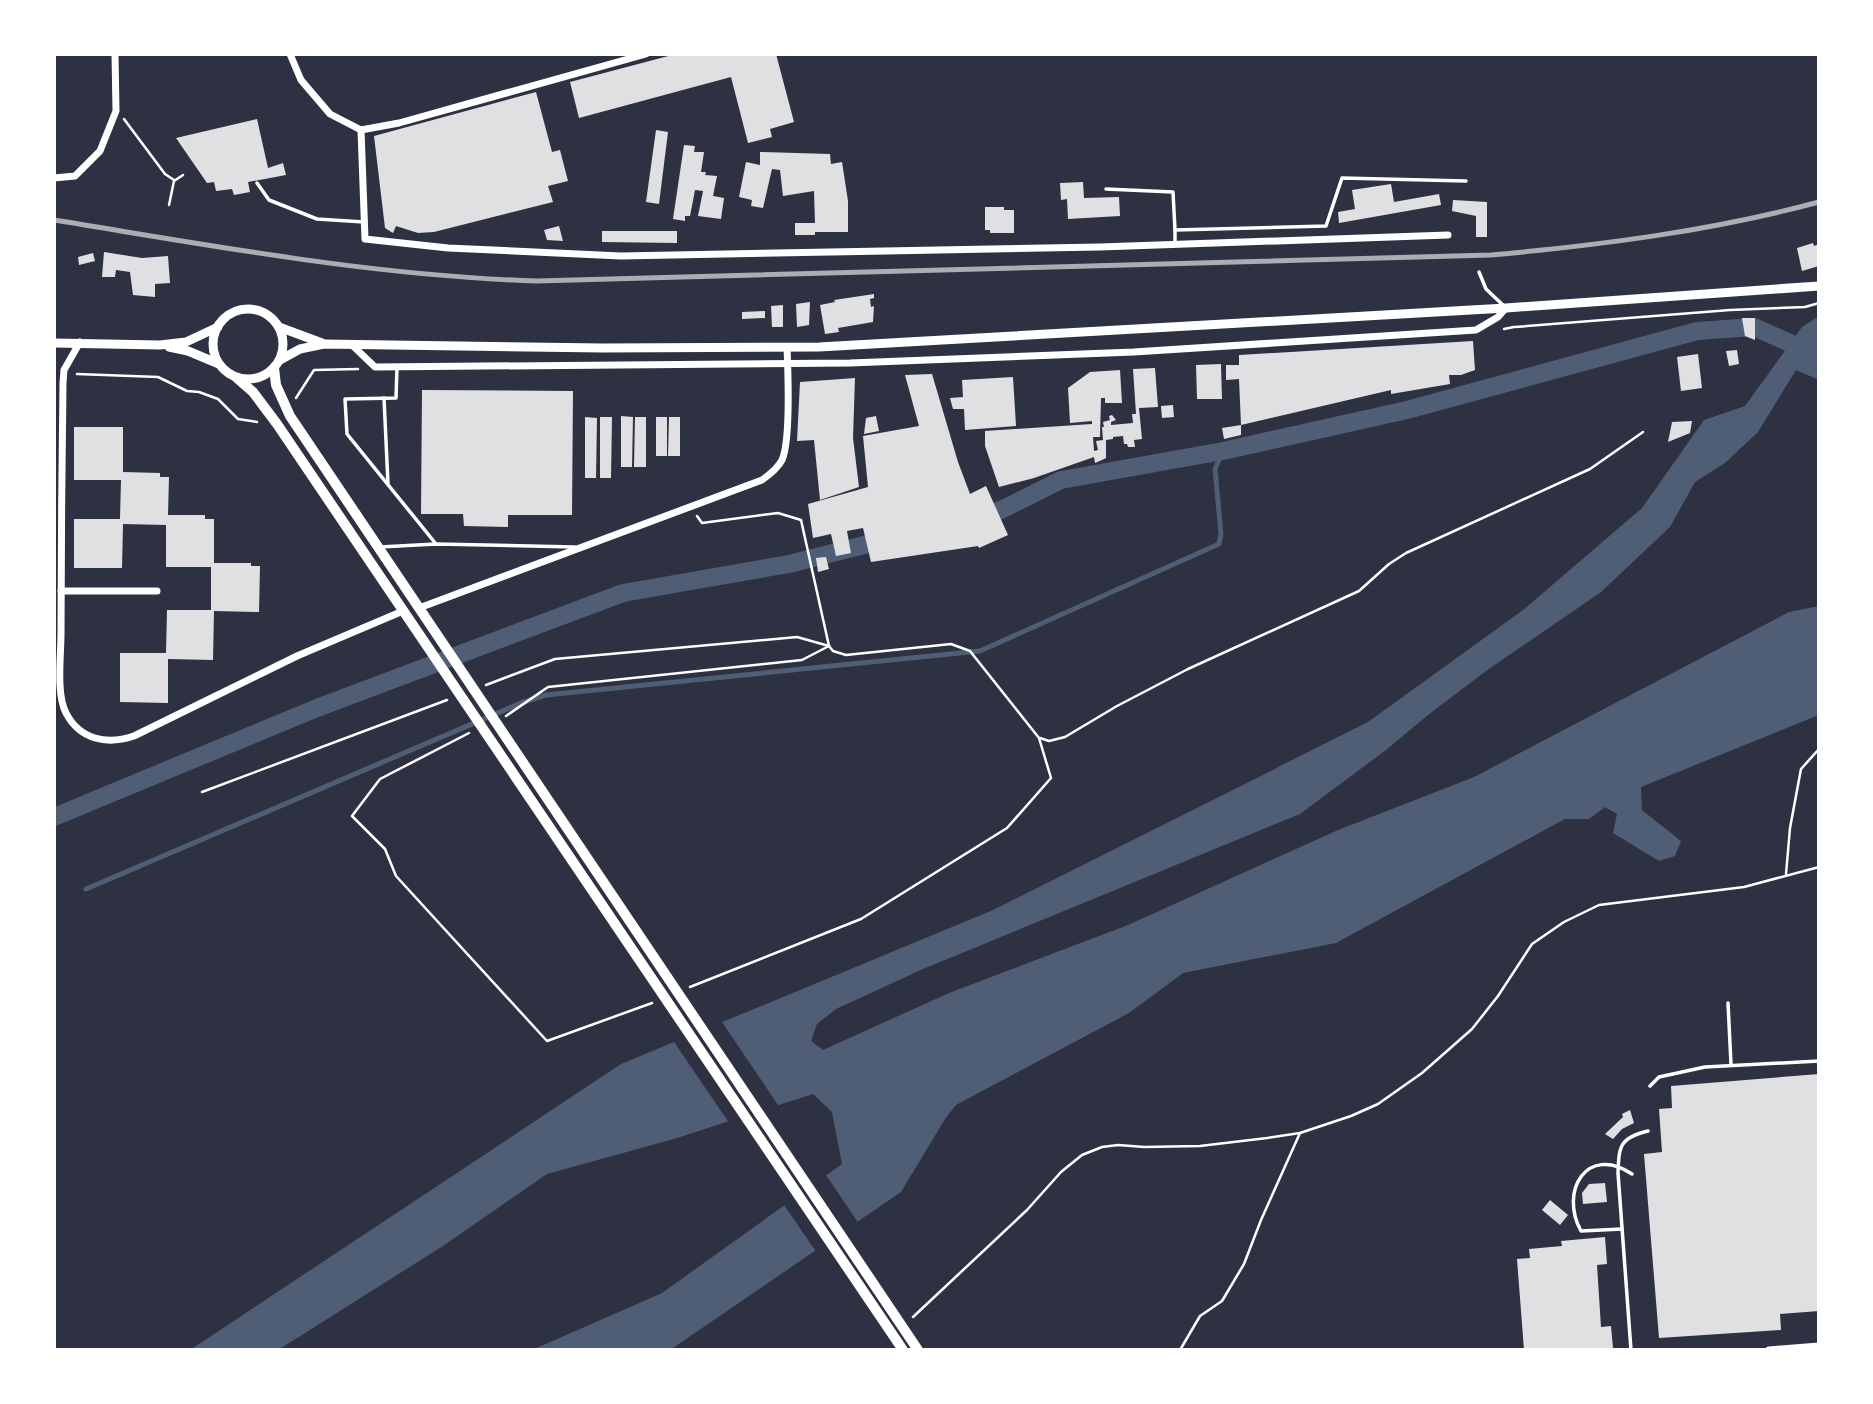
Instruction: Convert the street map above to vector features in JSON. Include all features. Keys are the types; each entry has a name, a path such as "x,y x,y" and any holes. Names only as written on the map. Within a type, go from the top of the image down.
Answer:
{"main road":[{"path":"277,364 276,385 286,409 919,1350"},
{"path":"237,378 253,393 272,418 902,1350"}],"street":[{"path":"54,178 75,176 100,151 116,111 115,54"},
{"path":"290,54 301,80 330,114 362,130 398,123 646,54"},
{"path":"362,130 365,239 447,248 621,256 1175,245 1448,235"},
{"path":"160,345 188,351 219,364 237,378 253,379 268,373 300,349 324,344 832,347 1506,308 1819,286"},
{"path":"352,345 375,367 397,368 787,364 1134,352 1476,330 1498,317 1506,308"},
{"path":"54,343 160,345 186,342 218,327 230,314 248,309 266,313 279,327 324,344"},
{"path":"218,327 213,346 219,364"},
{"path":"277,364 284,345 279,327"},
{"path":"80,342 64,369 58,662 62,705 78,729 89,737 102,741 119,741 134,736 298,656 403,611"},
{"path":"419,608 762,480 782,459 786,428 787,347"},
{"path":"54,367 64,369"},
{"path":"61,591 157,591"},
{"path":"1769,1350 1819,1346"}],"lane":[{"path":"1175,230 1326,226 1342,178 1466,181"},
{"path":"257,183 269,200 317,219 364,222"},
{"path":"1106,190 1173,192 1175,245"},
{"path":"1479,272 1486,289 1506,308"},
{"path":"397,368 396,398 345,399 347,434 436,544"},
{"path":"384,398 388,485"},
{"path":"378,547 436,544 584,547"},
{"path":"1728,1003 1731,1065"},
{"path":"1650,1086 1659,1077 1705,1067 1819,1061"},
{"path":"1630,1350 1619,1150 1628,1136 1648,1130"},
{"path":"1622,1229 1581,1231 1573,1208 1573,1192 1579,1178 1587,1169 1610,1164 1632,1174"}],"path":[{"path":"116,111 139,136 168,177 174,180"},
{"path":"169,205 174,180 183,175"},
{"path":"1514,327 1730,310 1805,307 1819,303"},
{"path":"64,369 76,374 158,377 187,391 218,399 237,419 268,422 272,418"},
{"path":"286,409 314,370 355,369"},
{"path":"1039,737 1050,741 1065,737 1188,669 1359,591 1389,564 1406,553 1590,469 1643,432"},
{"path":"690,508 702,523 778,513 801,520 829,646"},
{"path":"477,688 555,659 797,637 829,646 837,653 846,655 951,644 970,651 1039,737 1051,778 1007,828 861,919 685,989"},
{"path":"498,722 548,687 802,660 829,646"},
{"path":"202,792 451,698"},
{"path":"476,731 380,779 352,816 385,849 396,876 547,1041 655,1002"},
{"path":"1786,876 1790,828 1801,769 1819,749"},
{"path":"912,1318 1027,1210 1061,1172 1082,1155 1118,1144 1144,1147 1200,1146 1300,1133 1352,1116 1378,1104 1422,1073 1481,1020 1532,944 1564,922 1599,905 1744,887 1819,867"},
{"path":"1180,1350 1200,1316 1222,1301 1244,1264 1300,1133"}],"water":[{"path":"1819,316 1819,380 1796,370 1758,432 1725,463 1695,482 1670,527 1601,592 1486,671 1300,814 923,969 836,1009 817,1024 811,1041 823,1050 949,993 1128,925 1338,830 1474,777 1789,612 1819,606 1819,715 1641,787 1642,810 1681,841 1675,856 1659,861 1613,833 1617,814 1605,807 1589,819 1565,819 1336,943 1183,973 1129,1013 956,1105 901,1192 670,1350 532,1350 662,1293 842,1164 832,1112 813,1094 674,1139 547,1174 443,1246 278,1350 190,1350 621,1064 993,910 1368,722 1523,610 1642,508 1704,420 1745,406 1802,327"}],"pier":[{"path":"720,1019 780,1108 730,1124 672,1039"},
{"path":"824,1172 859,1224 817,1253 782,1202"}],"building":[{"path":"676,54 776,54 794,122 770,129 772,137 748,143 731,77 579,118 570,82"},
{"path":"536,92 552,152 560,150 568,181 548,186 553,202 434,232 418,233 396,226 393,233 385,228 374,136"},
{"path":"257,119 268,168 283,163 286,175 248,182 250,192 234,195 232,189 216,191 214,182 207,183 176,138"},
{"path":"656,130 668,132 659,204 646,202"},
{"path":"684,145 695,146 694,152 704,152 701,172 717,176 713,196 724,198 721,219 698,216 703,191 695,190 690,216 685,216 685,221 673,219"},
{"path":"760,152 830,154 831,164 842,162 848,201 848,232 795,235 795,223 815,223 814,191 783,196 780,170 772,169 763,208 751,206 752,200 739,197 746,162 760,165"},
{"path":"1083,182 1084,198 1119,197 1120,216 1068,219 1067,199 1061,200 1060,183"},
{"path":"1391,184 1394,202 1439,194 1441,205 1339,223 1338,212 1355,209 1352,190"},
{"path":"1453,200 1487,202 1487,237 1476,237 1476,216 1452,211"},
{"path":"985,207 1014,210 1014,233 990,233 990,230 985,230"},
{"path":"559,226 563,241 547,240 544,230"},
{"path":"602,231 677,231 677,243 602,242"},
{"path":"1813,243 1814,246 1819,244 1819,266 1802,271 1797,248"},
{"path":"104,252 142,258 168,256 170,283 155,284 155,297 133,295 130,272 116,270 115,277 102,277"},
{"path":"93,253 95,261 79,265 78,257"},
{"path":"874,294 874,298 870,299 871,307 874,306 873,322 838,328 839,332 825,334 820,305 835,302 834,300"},
{"path":"810,302 809,325 797,327 796,304"},
{"path":"783,305 783,327 772,327 771,306"},
{"path":"765,311 765,318 742,319 742,312"},
{"path":"1742,318 1755,318 1755,340 1745,336"},
{"path":"1473,341 1475,370 1461,375 1449,375 1450,384 1391,394 1391,390 1241,425 1239,379 1226,380 1226,365 1239,365 1239,355"},
{"path":"1737,350 1739,364 1729,366 1726,351"},
{"path":"1698,354 1702,388 1681,391 1677,357"},
{"path":"1221,364 1222,399 1197,399 1196,365"},
{"path":"1155,368 1158,407 1139,408 1142,439 1134,440 1135,447 1124,444 1123,436 1113,437 1106,440 1106,458 1102,460 1095,463 1094,457 999,487 985,446 985,431 1092,424 1092,421 1070,423 1068,388 1090,372 1120,370 1122,403 1105,403 1105,398 1101,398 1100,437 1093,437 1094,451 1098,450 1096,441 1103,440 1103,422 1110,420 1109,416 1112,415 1116,420 1111,422 1111,425 1133,423 1132,414 1136,414 1133,369"},
{"path":"932,374 970,494 986,486 1008,535 979,548 978,546 871,562 863,528 847,531 851,553 836,556 831,534 813,538 808,504 868,487 863,436 919,426 905,375"},
{"path":"1013,377 1016,426 965,430 964,409 953,409 950,398 963,397 962,380"},
{"path":"855,378 853,438 859,487 820,500 814,440 797,441 800,382"},
{"path":"422,390 573,391 572,515 508,515 508,527 464,526 463,514 421,514"},
{"path":"1173,405 1174,417 1162,418 1161,406"},
{"path":"621,416 633,417 632,467 621,467"},
{"path":"876,416 879,431 864,434 866,418"},
{"path":"585,417 597,418 596,478 585,478"},
{"path":"600,417 612,417 611,478 600,478"},
{"path":"635,417 646,417 646,467 634,467"},
{"path":"656,417 667,417 667,456 656,456"},
{"path":"669,417 680,417 680,456 668,456"},
{"path":"1692,421 1690,433 1668,442 1672,422"},
{"path":"1241,425 1241,435 1224,439 1222,428"},
{"path":"74,427 123,427 123,472 160,473 160,477 169,477 168,515 205,515 205,519 214,519 214,563 251,563 251,566 260,566 259,612 214,611 213,660 168,659 168,703 120,702 120,653 166,653 167,610 211,610 211,567 166,567 166,525 123,524 122,568 74,568 74,519 120,519 121,480 74,480"},
{"path":"826,557 829,569 818,572 816,558"},
{"path":"1819,1074 1819,1311 1780,1314 1781,1330 1659,1338 1644,1154 1662,1152 1659,1109 1672,1108 1671,1086"},
{"path":"1630,1110 1634,1123 1622,1129 1613,1139 1605,1134 1623,1117 1622,1114"},
{"path":"1605,1183 1607,1202 1583,1204 1582,1193 1589,1184"},
{"path":"1550,1200 1568,1215 1560,1225 1542,1210"},
{"path":"1605,1237 1607,1264 1597,1265 1601,1327 1611,1326 1613,1348 1524,1350 1517,1259 1530,1258 1529,1249 1562,1246 1561,1241"}],"waterway":[{"path":"976,517 1001,510 1061,480 1223,451 1407,410 1697,331 1754,327 1790,343"},
{"path":"86,889 521,703 546,695 980,651 1219,544 1221,534 1215,469 1223,451"},
{"path":"54,817 317,708 623,593 789,564 888,539"}],"railway":[{"path":"54,220 355,266 537,281 1491,255 1656,236 1819,202"}]}
